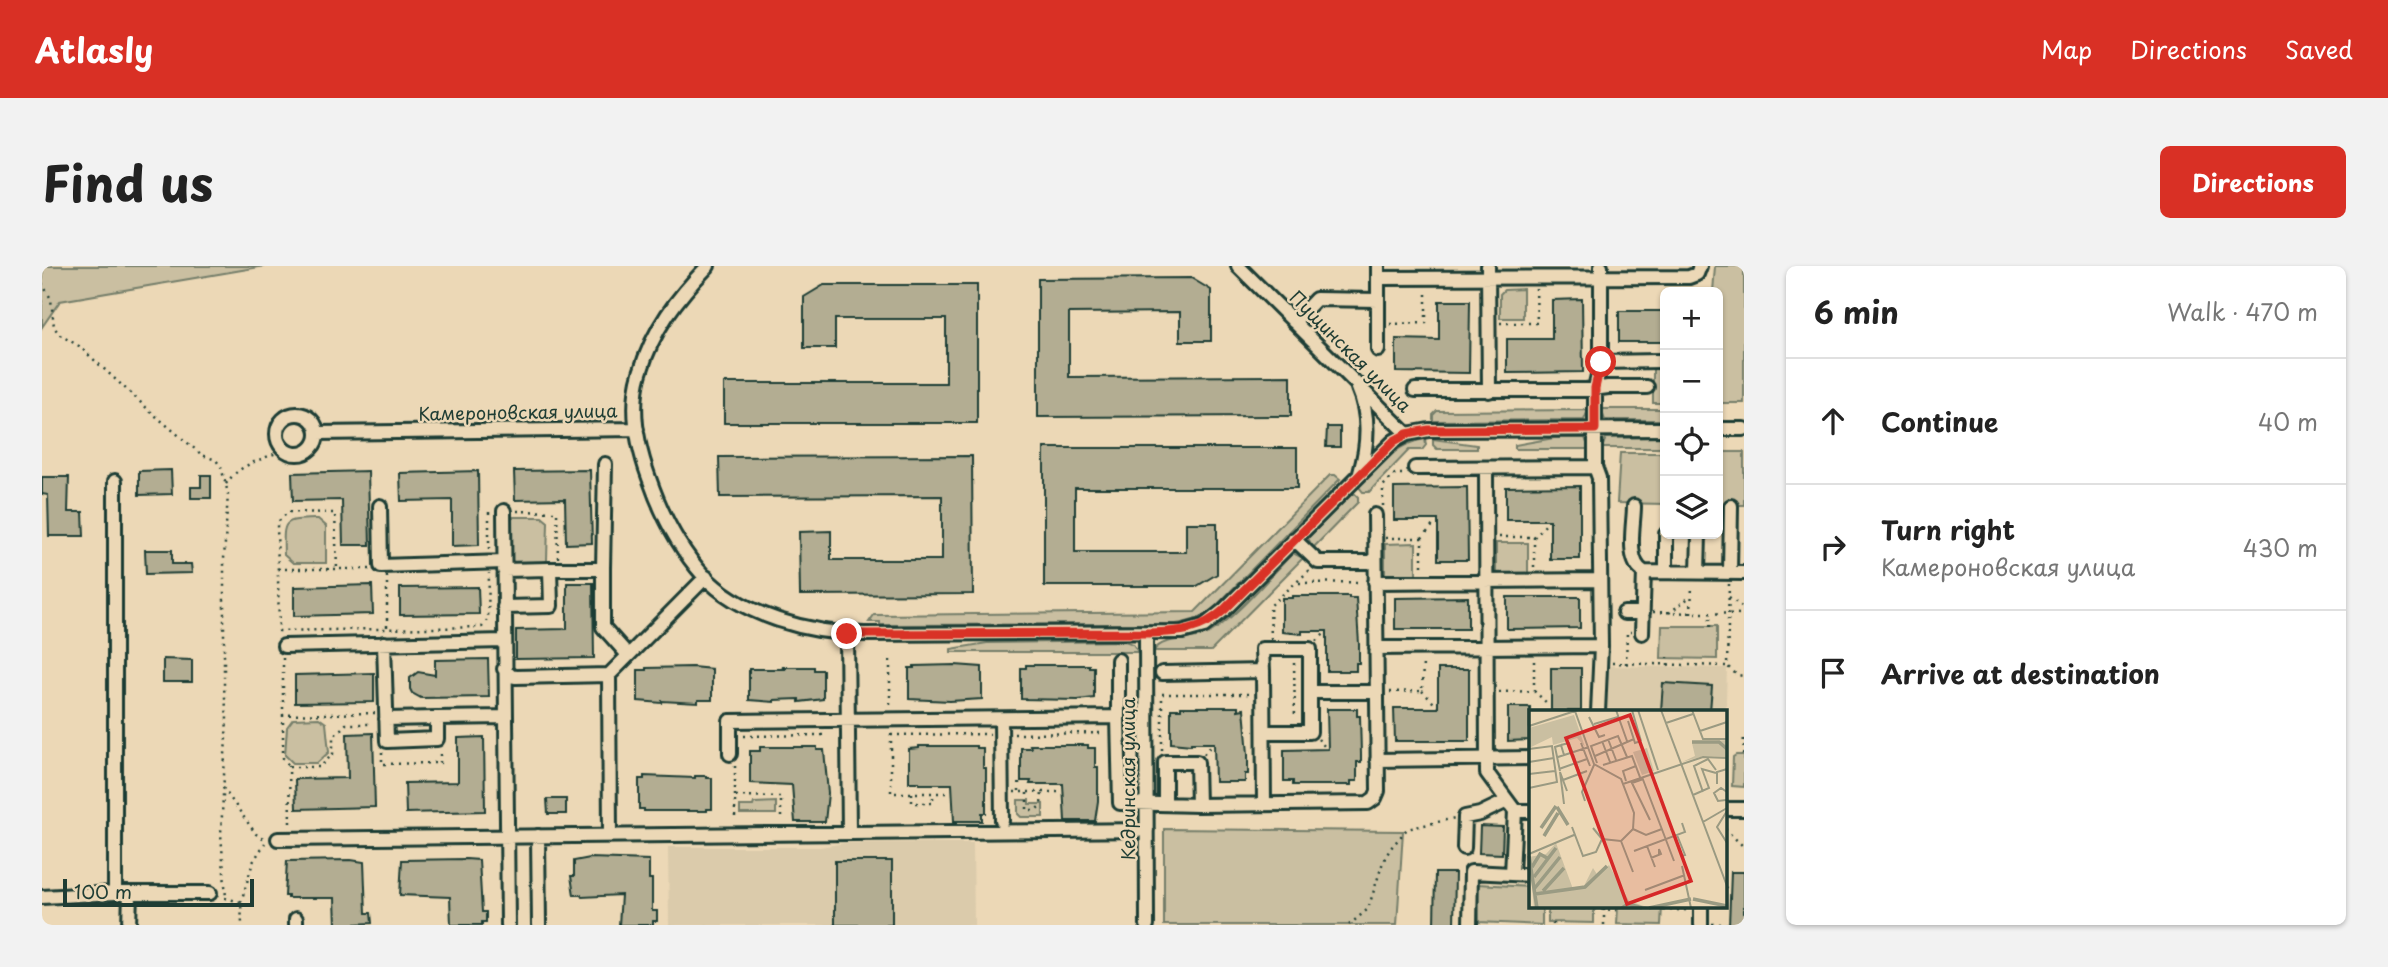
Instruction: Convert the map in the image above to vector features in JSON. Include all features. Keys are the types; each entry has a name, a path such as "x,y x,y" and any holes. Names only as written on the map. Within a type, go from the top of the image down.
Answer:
{"street":[{"path":"637,429 635,405 638,385 650,343 669,310 708,266"},
{"name":"Пущинская улица","path":"1238,266 1407,434"},
{"path":"1378,350 1378,272 1426,279 1488,272 1536,279 1601,272 1689,277 1697,274 1700,266"},
{"path":"1488,272 1489,391"},
{"path":"1598,710 1601,646 1595,388 1601,362 1601,272"},
{"path":"1294,322 1316,299 1378,300"},
{"path":"1601,362 1660,361"},
{"path":"1354,381 1363,400 1366,415 1366,445 1360,473"},
{"path":"1415,390 1647,387"},
{"path":"301,414 312,421 317,433 316,440 308,450 296,454 284,449 277,431 279,424 289,415 301,414"},
{"name":"Камероновская улица","path":"317,433 637,429 645,466 660,509 689,557 706,577 732,598 756,611 793,624 847,634 1182,632 1210,622 1360,473 1394,441 1407,434"},
{"path":"1407,434 1429,430 1660,429"},
{"path":"1723,429 1744,429"},
{"path":"605,464 603,628 628,655"},
{"path":"1415,468 1595,467"},
{"path":"1486,468 1487,773 1511,806 1512,874"},
{"path":"115,481 116,893"},
{"path":"380,506 380,566 489,562 504,566 550,569 603,569"},
{"path":"1634,506 1633,558 1638,569 1644,572 1744,573"},
{"path":"1730,573 1731,506"},
{"path":"504,511 508,925"},
{"path":"1118,660 1120,803 1368,803 1375,798 1378,791 1375,562 1379,514"},
{"path":"1294,539 1318,562 1375,562"},
{"path":"1666,539 1666,572"},
{"path":"1695,573 1698,539"},
{"path":"504,607 551,606 550,569"},
{"path":"1642,633 1644,572"},
{"path":"610,835 609,675 706,577"},
{"path":"1376,582 1600,580"},
{"path":"1624,613 1643,613"},
{"name":"Кедринская улица","path":"1146,633 1147,925"},
{"path":"847,634 849,832"},
{"path":"284,646 504,641"},
{"path":"384,643 387,741 437,739 437,718"},
{"path":"1376,649 1601,646"},
{"path":"1264,732 1310,732 1310,649 1262,649 1264,804"},
{"path":"504,668 511,676 516,677 609,675"},
{"path":"1162,673 1263,671"},
{"path":"1310,692 1376,692"},
{"path":"385,722 505,717"},
{"path":"734,759 730,721 1118,717"},
{"path":"1001,719 1002,821"},
{"path":"1377,760 1529,758"},
{"path":"1165,804 1164,762 1197,762 1198,805"},
{"path":"1464,848 1465,817 1511,806 1529,810"},
{"path":"278,839 1147,830"},
{"path":"538,836 540,925"},
{"path":"1470,925 1471,872 1529,875"},
{"path":"42,897 116,893 209,893"},
{"path":"129,925 130,893"},
{"path":"1701,908 1701,925"}],"path":[{"path":"1378,324 1426,323 1426,279"},
{"path":"1488,323 1537,323 1536,279"},
{"path":"42,283 51,299 54,327 60,335 79,346 98,366 202,455 216,460 221,467 226,485 224,688 227,717 221,834 226,898"},
{"path":"226,485 234,472 250,462 265,459 284,449"},
{"path":"1379,514 1383,486 1395,474 1409,474 1415,468"},
{"path":"337,569 335,513 288,512 277,523 279,631 482,627 488,620 489,562"},
{"path":"1534,581 1534,537 1548,522"},
{"path":"1422,581 1422,538 1435,523"},
{"path":"1487,537 1534,537"},
{"path":"1383,549 1384,538 1422,538"},
{"path":"1271,649 1270,606 1299,583 1318,562"},
{"path":"278,569 374,569"},
{"path":"387,569 387,629"},
{"path":"1691,613 1695,573"},
{"path":"1727,666 1730,573"},
{"path":"1299,583 1376,582"},
{"path":"1668,613 1692,596"},
{"path":"1729,597 1744,609"},
{"path":"1643,613 1744,614"},
{"path":"1710,613 1710,627"},
{"path":"1626,664 1627,632 1642,633"},
{"path":"1534,647 1534,691"},
{"path":"1422,648 1422,691 1437,706"},
{"path":"1294,649 1295,732"},
{"path":"1668,657 1668,665"},
{"path":"290,823 289,767 283,758 281,659 294,658"},
{"path":"890,660 891,793 951,793"},
{"path":"1610,663 1727,666 1737,675 1744,676"},
{"path":"1376,692 1422,691"},
{"path":"1488,692 1534,691 1549,705"},
{"path":"1162,754 1162,694 1263,694"},
{"path":"283,715 382,713 385,722 346,724 333,737 333,754 320,767 289,767"},
{"path":"738,736 823,735 827,732"},
{"path":"891,735 1107,733 1110,737"},
{"path":"1743,755 1744,735"},
{"path":"382,750 382,764 440,763 440,750"},
{"path":"734,759 735,823"},
{"path":"1019,782 1019,792"},
{"path":"223,788 256,834 267,840 253,862 240,902 242,925"},
{"path":"1002,792 1063,792"},
{"path":"1027,792 1027,810 1036,810 1041,805 1042,792"},
{"path":"912,793 912,803 933,803 933,793"},
{"path":"736,796 781,797 781,822"},
{"path":"1349,925 1368,909 1383,862 1390,849 1407,830 1465,817"},
{"path":"1727,831 1744,847"},
{"path":"209,893 240,902"},
{"path":"1604,908 1604,925"},
{"path":"1663,910 1701,908"},
{"path":"1594,909 1618,910"},
{"path":"1701,925 1730,924"}],"shaded area":[{"path":"42,266 265,266 60,301 42,327"},
{"path":"1715,266 1744,266 1744,403 1723,403 1723,287 1713,287"},
{"path":"1523,289 1523,318 1500,318 1500,294 1504,290"},
{"path":"1653,368 1660,368 1660,403 1653,403"},
{"path":"1601,409 1660,409 1660,420 1605,420"},
{"path":"1588,410 1584,420 1433,421 1433,415 1437,411"},
{"path":"1660,437 1660,448 1602,448 1606,438"},
{"path":"1554,438 1585,438 1589,449 1515,449 1515,445"},
{"path":"1425,439 1426,445 1422,450 1409,450 1369,492 1363,492 1359,487 1396,450"},
{"path":"1433,439 1477,445 1477,449 1437,449 1433,445"},
{"path":"1723,452 1744,452 1744,505 1723,505"},
{"path":"1620,453 1660,453 1660,504 1617,503"},
{"path":"1330,475 1340,479 1217,605 1193,620 1176,624 880,625 880,622 869,622 874,615 1195,612"},
{"path":"1353,492 1358,497 1358,502 1313,548 1308,538"},
{"path":"507,517 542,517 548,522 547,560 541,564 507,563"},
{"path":"318,519 326,526 326,563 293,563 284,555 287,524 297,520"},
{"path":"1416,543 1416,575 1385,575 1385,544"},
{"path":"1496,543 1528,543 1528,575 1496,575"},
{"path":"1293,553 1303,558 1211,651 1154,651 1164,643 1202,636 1219,627 1241,608"},
{"path":"1662,626 1717,626 1717,659 1661,658"},
{"path":"1125,641 1133,644 1138,652 951,652 951,649 987,643"},
{"path":"1608,666 1727,668 1726,710 1604,710"},
{"path":"319,718 326,723 329,752 317,763 293,763 285,755 287,727 293,719"},
{"path":"1744,755 1744,787 1732,786 1733,757"},
{"path":"1018,800 1029,800 1029,804 1043,804 1043,817 1021,817 1018,814"},
{"path":"776,802 776,814 740,814 740,806"},
{"path":"1164,829 1403,831 1397,925 1164,925"},
{"path":"845,843 973,843 974,925 669,925 668,847 820,847"},
{"path":"1478,884 1529,887 1529,908 1542,908 1542,925 1479,922"},
{"path":"1548,908 1594,908 1594,923 1548,922"},
{"path":"1618,908 1662,908 1661,925 1617,924"}],"building":[{"path":"1191,278 1211,290 1211,341 1180,341 1180,312 1069,313 1069,377 1291,376 1291,416 1038,417 1038,279"},
{"path":"824,285 977,285 977,423 724,423 724,383 946,383 946,319 835,319 835,348 804,348 804,297"},
{"path":"1582,299 1583,372 1507,373 1507,339 1552,339 1552,300"},
{"path":"1439,301 1470,301 1469,373 1396,372 1396,339 1439,340"},
{"path":"1619,311 1660,311 1660,342 1619,342"},
{"path":"1327,427 1340,427 1340,447 1326,447"},
{"path":"1044,448 1297,448 1297,488 1075,488 1075,552 1186,552 1186,523 1217,523 1217,574 1197,586 1044,586"},
{"path":"972,456 973,594 800,595 799,532 831,531 831,560 942,560 942,496 720,497 719,457"},
{"path":"171,470 172,494 139,495 139,471"},
{"path":"590,470 592,543 566,544 565,499 515,500 514,471"},
{"path":"368,471 370,545 343,545 342,500 293,501 292,473"},
{"path":"478,471 479,545 452,546 452,500 401,501 400,473"},
{"path":"201,475 211,475 211,498 191,498 191,487 201,487"},
{"path":"42,477 69,477 68,512 83,512 84,536 49,536 48,495 42,494"},
{"path":"1580,486 1580,559 1550,559 1550,520 1506,520 1506,487"},
{"path":"1467,487 1468,560 1438,560 1438,520 1394,520 1394,488"},
{"path":"145,550 172,550 172,564 191,564 192,573 146,574"},
{"path":"567,583 593,583 594,658 516,659 516,630 567,629"},
{"path":"372,585 373,614 294,616 294,587"},
{"path":"478,587 479,614 400,615 400,588"},
{"path":"1468,597 1468,629 1395,629 1395,598"},
{"path":"1507,597 1580,597 1580,628 1507,629"},
{"path":"1282,598 1356,598 1359,663 1356,663 1356,671 1327,671 1327,631 1302,631 1302,634 1282,632"},
{"path":"163,659 192,660 192,682 163,682"},
{"path":"488,659 489,697 421,698 410,689 410,678 418,672 435,675 435,660"},
{"path":"955,665 982,667 982,699 909,699 909,668"},
{"path":"1026,665 1094,667 1094,698 1021,699 1021,668 1026,668"},
{"path":"692,667 712,669 712,700 698,700 698,703 638,701 638,670"},
{"path":"782,667 814,667 814,670 823,670 823,699 799,702 799,699 774,702 749,700 749,669 786,669"},
{"path":"1551,668 1581,668 1581,710 1551,710"},
{"path":"1438,669 1469,669 1469,741 1395,741 1394,708 1438,708"},
{"path":"374,673 374,702 295,703 295,675"},
{"path":"1663,683 1712,686 1710,710 1661,710"},
{"path":"1508,707 1530,707 1529,740 1508,741"},
{"path":"1171,709 1244,709 1248,754 1248,774 1245,774 1245,782 1215,782 1214,743 1171,743"},
{"path":"1327,709 1357,709 1357,716 1360,716 1361,762 1357,762 1357,781 1351,781 1351,785 1293,785 1293,781 1284,781 1284,750 1328,749"},
{"path":"373,733 375,807 296,809 295,779 348,778 347,734"},
{"path":"484,737 485,811 406,813 405,783 458,782 458,738"},
{"path":"1030,745 1088,745 1088,748 1095,748 1098,801 1095,821 1065,821 1063,784 1030,784 1031,781 1021,781 1021,748 1031,748"},
{"path":"919,746 983,748 986,813 982,813 982,821 954,821 952,784 909,782 909,749"},
{"path":"760,747 817,747 817,750 824,750 828,793 825,822 795,822 792,785 750,783 750,751 760,751"},
{"path":"644,776 712,778 712,809 639,809 639,779 644,779"},
{"path":"547,799 566,799 566,814 548,814"},
{"path":"1480,826 1503,827 1502,854 1479,853"},
{"path":"590,858 649,860 652,911 657,911 657,921 653,921 653,925 619,925 621,895 574,895 571,876 574,876 574,861"},
{"path":"402,860 479,860 482,912 486,912 486,922 482,922 482,925 451,925 450,897 400,895"},
{"path":"287,861 364,862 366,913 371,913 372,923 336,925 335,898 285,896"},
{"path":"835,861 892,861 892,925 835,925"},
{"path":"1731,872 1744,872 1744,925 1729,925"},
{"path":"1435,873 1455,873 1454,925 1434,925"}],"waterway":[{"path":"42,272 42,279"}],"route":[{"path":"847,634 1146,633 1193,630 1204,626 1224,610 1399,437 1429,430 1595,429 1595,388 1601,362"}]}
